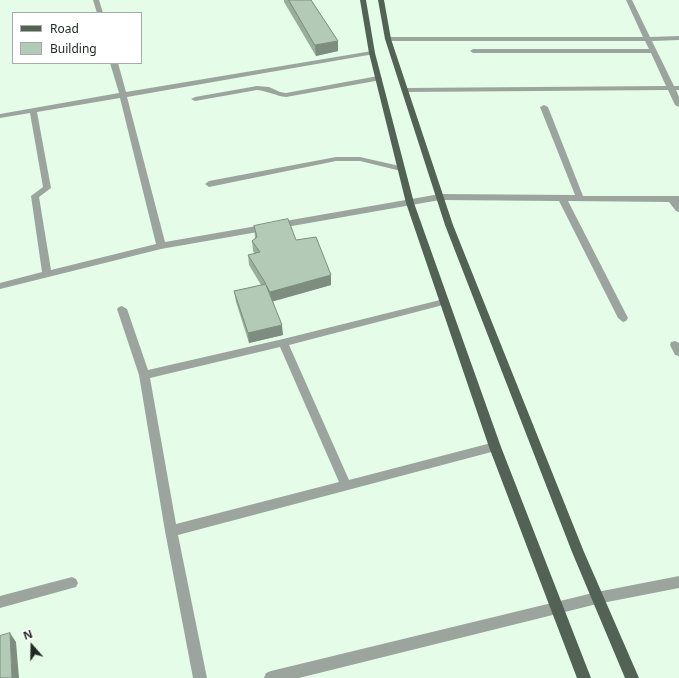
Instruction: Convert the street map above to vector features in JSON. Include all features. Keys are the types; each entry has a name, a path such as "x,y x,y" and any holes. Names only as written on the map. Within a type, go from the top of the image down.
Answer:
{"main road":[{"path":"363,0 372,53 410,203 495,447 584,678"},
{"path":"381,0 388,39 449,225 575,545 632,678"}],"street":[{"path":"96,0 100,12"},
{"path":"629,0 679,105"},
{"path":"388,39 604,40 679,38"},
{"path":"472,51 653,51"},
{"path":"0,116 372,53"},
{"path":"114,64 161,246"},
{"path":"195,99 257,88 269,89 278,94 286,94 378,78"},
{"path":"405,90 679,88"},
{"path":"544,107 580,198"},
{"path":"32,111 47,188 35,196 46,274"},
{"path":"209,184 336,159 360,159 401,170"},
{"path":"0,286 161,246 440,198 675,199 679,209"},
{"path":"562,198 623,318"},
{"path":"144,375 283,343 444,302"},
{"path":"122,309 144,375 171,531 200,678"},
{"path":"283,343 346,485"},
{"path":"171,531 495,447"},
{"path":"271,678 597,598 679,582"},
{"path":"0,602 72,583"}],"building":[{"path":"289,0 311,0 338,41 315,45"},
{"path":"288,219 296,240 316,237 331,275 270,292 266,285 282,325 248,333 234,291 266,284 248,255 260,252 252,241 257,237 254,226"},
{"path":"10,633 12,678 0,678 0,636"}]}
